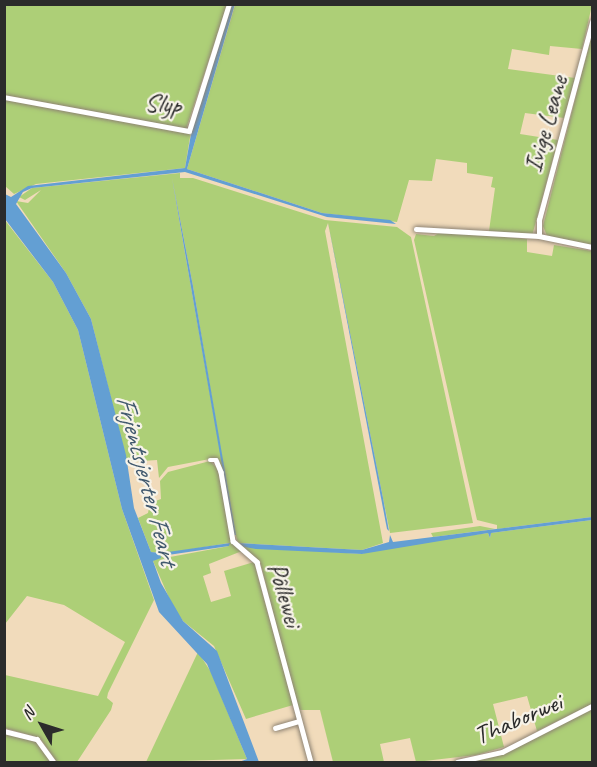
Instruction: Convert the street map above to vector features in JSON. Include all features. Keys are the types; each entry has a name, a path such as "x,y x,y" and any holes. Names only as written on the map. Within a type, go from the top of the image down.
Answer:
{"street":[{"name":"Slyp","path":"4,97 189,131 229,4"},
{"name":"Ivige Leane","path":"539,236 539,220 592,22"},
{"path":"416,229 539,236 592,247"},
{"name":"Pôllewei","path":"210,460 216,460 221,472 233,541 257,562 311,762"},
{"name":"Thaborwei","path":"457,762 502,752 592,706"},
{"path":"275,728 299,721"},
{"path":"4,731 37,739 54,762"}],"green space":[{"path":"4,5 227,5 186,129 5,95"},
{"path":"235,5 592,5 582,49 550,46 549,55 512,49 508,69 575,78 564,118 525,113 520,134 558,140 532,236 489,231 495,188 491,187 493,177 467,173 467,163 436,159 432,181 409,180 397,222 322,213 187,169"},
{"path":"592,33 592,244 588,245 547,236 543,226"},
{"path":"4,98 191,131 185,168 36,184 14,194 5,186"},
{"path":"180,173 180,178 193,178 325,220 397,227 411,237 473,523 390,533 328,223 325,231 383,543 362,550 238,543 172,178 233,526 215,458 168,467 159,478 157,460 127,462 91,319 66,273 16,201 28,203 41,190 25,200 19,197 32,188"},
{"path":"4,219 53,282 78,330 122,509 154,600 108,693 107,698 113,703 111,710 77,762 57,762 40,738 5,728 5,675 98,696 125,642 64,605 27,596 5,624"},
{"path":"442,231 527,239 527,252 552,256 554,245 592,251 592,517 497,529 497,525 477,520 414,240 416,234 434,236"},
{"path":"210,461 218,469 233,542 242,551 209,564 211,573 203,576 211,602 231,596 224,571 254,562 293,705 246,719 214,646 183,621 173,607 153,561 160,553 151,552 138,518 148,513 150,503 161,499 160,481 168,472","holes":["229,543 229,546 170,557 168,553"]},
{"path":"592,520 592,704 537,731 527,696 493,704 504,747 476,755 416,762 410,738 380,744 384,762 333,762 320,710 298,710 260,561 239,546 362,554 375,548 488,533 490,538 491,533"},
{"path":"480,526 495,529 433,537 431,533"},
{"path":"198,652 211,672 247,759 146,762"},
{"path":"592,708 592,762 462,762 498,755"},
{"path":"5,733 37,742 51,762 5,762"}],"water":[{"path":"235,4 187,169 322,213 390,220 396,224 327,217 185,172 32,188 23,192 16,204 66,273 91,319 126,455 134,508 151,552 160,553 161,558 153,561 161,583 183,621 217,651 259,762 239,762 247,759 207,664 159,612 122,509 78,330 53,282 5,219 5,194 11,197 28,186 185,168 193,123 231,5"},
{"path":"172,178 193,286 236,535 234,535"},
{"path":"328,222 383,498 389,531 387,529"},
{"path":"592,517 592,520 491,533 490,538 488,533 362,554 256,549 239,546 235,539 238,543 362,550 389,542 390,535 393,542"},
{"path":"230,543 229,546 168,555 168,552"}],"water label":[{"name":"Frjentsjerter Feart","path":"147,480"}]}
